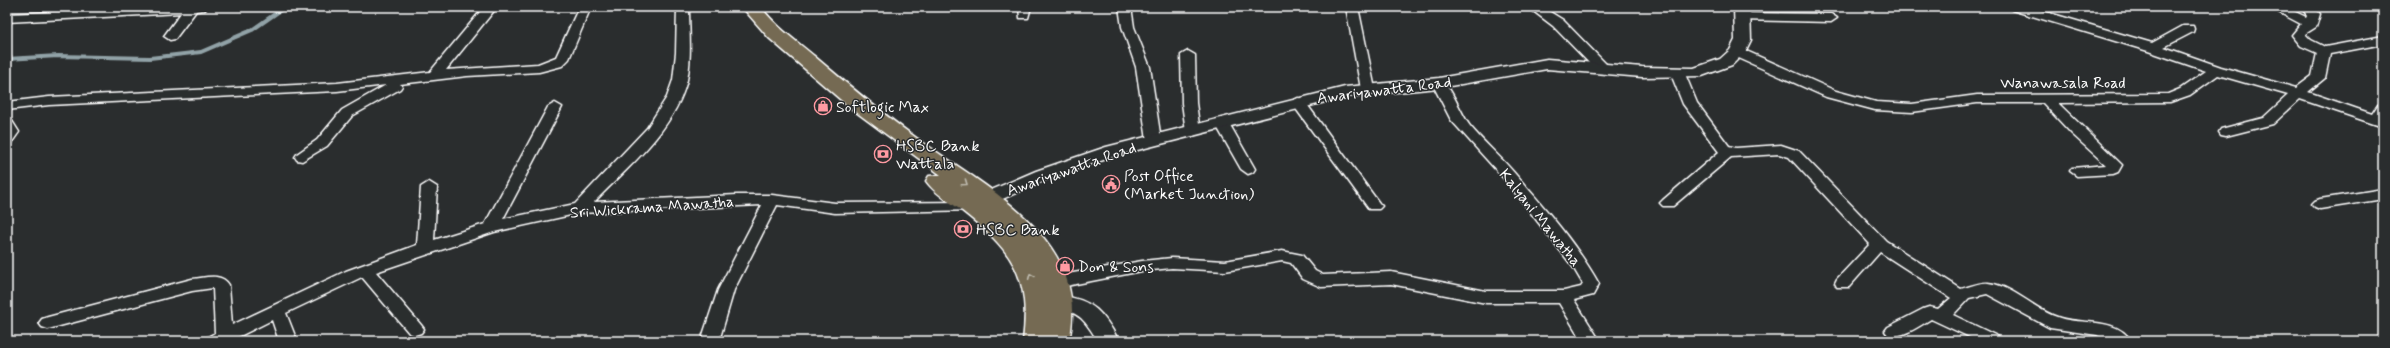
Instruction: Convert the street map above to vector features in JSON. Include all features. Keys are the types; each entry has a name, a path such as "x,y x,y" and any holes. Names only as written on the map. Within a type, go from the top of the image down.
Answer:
{"highway":[{"path":"737,7 766,38 828,96 880,139 1033,240 1044,255 1056,282 1061,303 1061,326 1056,341"},
{"path":"751,7 778,35 841,90 979,203 1015,247 1030,273 1040,304 1036,341"}],"street":[{"path":"435,75 491,7"},
{"path":"7,106 71,100 337,88 435,75 530,69 557,63 566,52 585,7"},
{"path":"580,208 653,131 676,95 680,79 683,7"},
{"path":"1125,7 1128,27 1142,67 1154,140"},
{"path":"1352,7 1368,89"},
{"path":"1534,7 1558,23 1601,67"},
{"path":"2021,9 2040,7"},
{"path":"2275,7 2311,24"},
{"path":"2307,7 2314,14 2311,24 2300,31 2298,35 2306,43 2324,51 2383,40"},
{"path":"7,18 159,12 196,8"},
{"path":"170,36 196,8"},
{"path":"2021,9 2153,48 2216,70 2296,93 2379,122 2383,108"},
{"path":"1737,52 1743,40 1742,12 1831,18"},
{"path":"2153,48 2188,30"},
{"path":"2226,132 2268,121 2296,93 2318,78 2324,51"},
{"name":"Awariyawatta Road","path":"979,203 1042,175 1112,151 1193,132 1298,102 1368,89 1439,83 1547,64 1678,74 1696,73 1726,62 1737,52"},
{"name":"Wanawasala Road","path":"1737,52 1831,94 1875,106 1912,108 1977,99 2170,98 2185,92 2216,70"},
{"path":"1188,55 1189,103 1193,132"},
{"path":"1678,74 1690,104 1724,149 1729,152 1781,149 1794,154 1880,245 1959,295 1987,288 1994,290 2056,324 2101,329 2122,341"},
{"path":"302,157 322,143 347,113 390,88 417,78"},
{"name":"Kalyani Mawatha","path":"1439,83 1456,117 1466,130 1511,178 1580,264 1591,284 1587,291 1564,297"},
{"path":"2046,98 2077,131 2115,165 2114,169 2077,171"},
{"path":"1298,102 1374,206"},
{"path":"490,227 555,107"},
{"path":"7,124 12,132 7,138"},
{"path":"1223,124 1248,170"},
{"path":"1668,203 1729,152"},
{"path":"425,248 429,187"},
{"path":"2320,204 2383,194"},
{"path":"710,341 726,290 772,200"},
{"name":"Sri Wickrama Mawatha","path":"219,339 365,270 425,248 490,227 580,208 613,205 772,200 835,208 979,203"},
{"path":"1843,284 1873,249 1880,245"},
{"path":"1056,282 1142,266 1172,263 1225,266 1282,256 1296,259 1308,275 1321,281 1391,278 1486,297 1564,297 1591,341"},
{"path":"365,270 415,329"},
{"path":"48,323 192,285 216,282 222,285 219,339"},
{"path":"1941,316 1961,298 1959,295"},
{"path":"1040,304 1071,303 1083,307 1109,341"},
{"path":"277,312 288,341"},
{"path":"1894,331 1929,313 1941,316 1993,341"}],"waterway":[{"path":"7,59 58,56 150,58 201,52 252,30 285,7"}],"place":[{"name":"Softlogic Max","path":"823,106"},
{"name":"HSBC Bank Wattala","path":"883,154"},
{"name":"Post Office (Market Junction)","path":"1111,184"},
{"name":"HSBC Bank","path":"963,229"},
{"name":"Don & Sons","path":"1065,266"}]}
